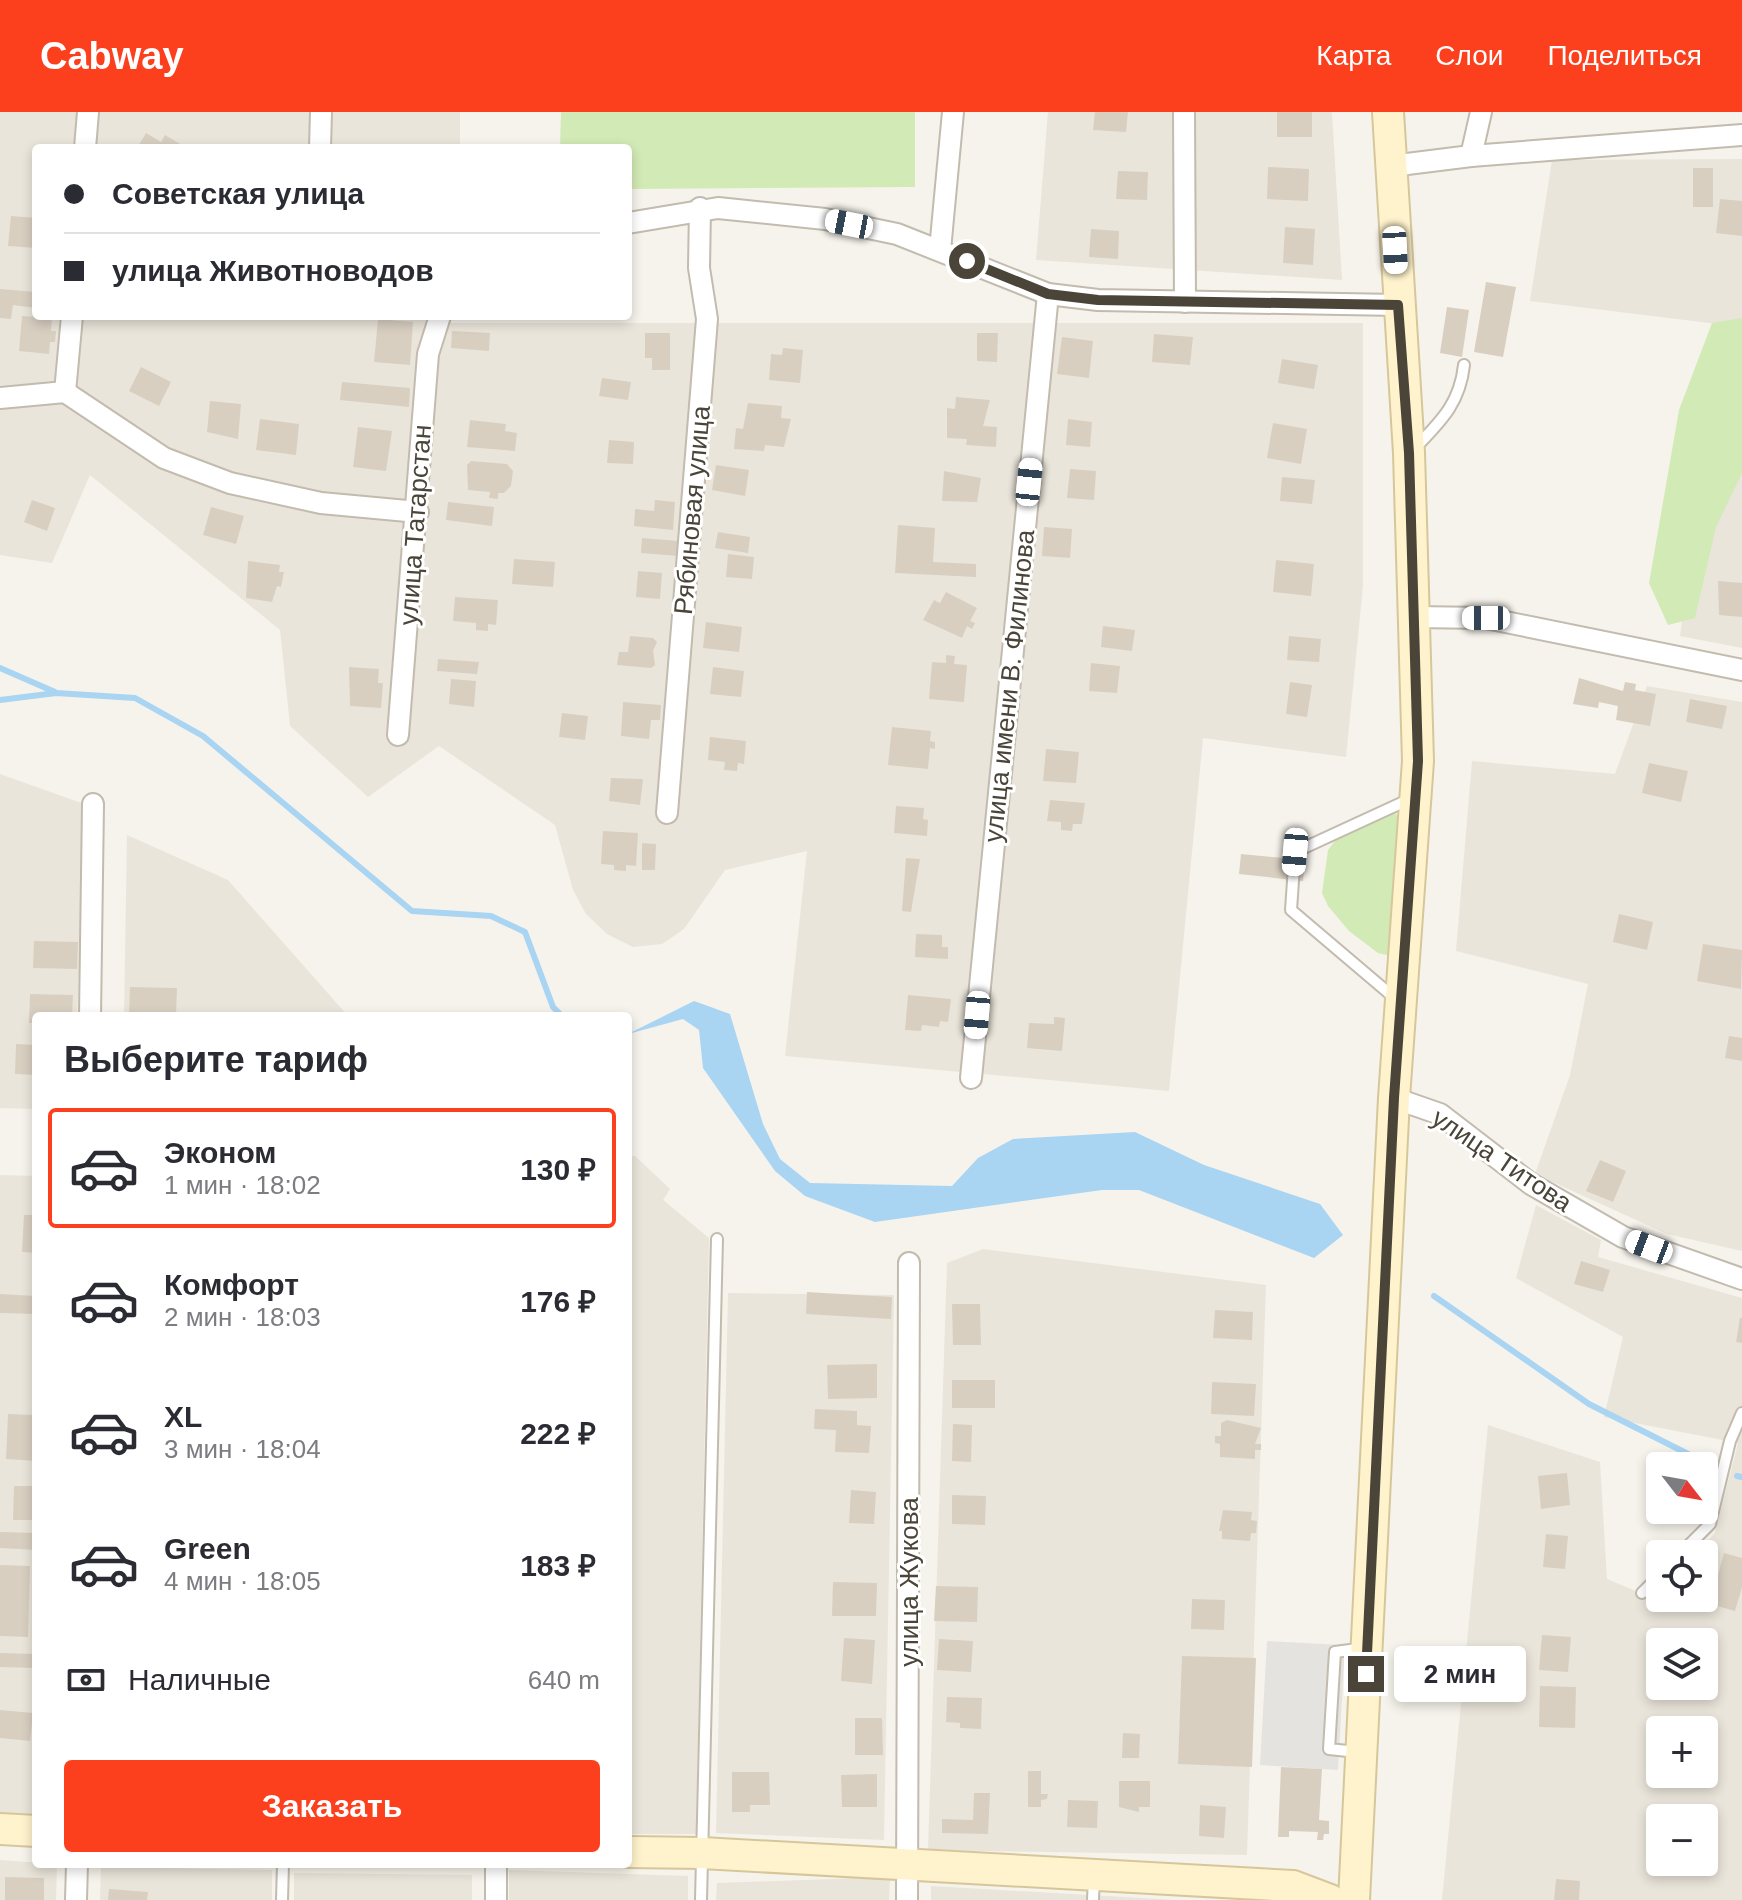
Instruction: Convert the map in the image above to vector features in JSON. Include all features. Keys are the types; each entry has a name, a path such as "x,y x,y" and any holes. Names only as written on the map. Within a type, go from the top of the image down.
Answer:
{"main road":[{"path":"1354,1900 1394,1098 1416,796 1409,453 1388,112"},
{"path":"0,1829 32,1831"},
{"path":"632,1852 908,1863 1093,1887 1293,1886 1330,1900"}],"street":[{"path":"85,144 88,112"},
{"path":"320,144 321,112"},
{"path":"940,250 953,112"},
{"path":"1184,112 1185,302"},
{"path":"1471,156 1481,112"},
{"path":"1391,166 1471,156 1742,135"},
{"path":"632,222 700,208 825,219 897,234 1048,294 1098,300 1398,305"},
{"name":"Рябиновая улица","path":"667,813 707,319 699,268 700,208"},
{"name":"улица имени В. Филинова","path":"971,1078 1048,294"},
{"path":"65,392 72,320"},
{"name":"улица Татарстан","path":"398,735 418,512 428,354 439,320"},
{"path":"0,398 65,392 164,458 230,483 321,503 418,512"},
{"path":"1413,617 1486,618 1742,670"},
{"path":"90,1012 93,804"},
{"name":"улица Титова","path":"1394,1098 1440,1114 1531,1184 1623,1237 1742,1279"},
{"name":"улица Жукова","path":"907,1900 909,1263"},
{"path":"76,1900 77,1868"},
{"path":"496,1868 496,1900"}],"lane":[{"path":"1409,453 1449,413 1462,388 1464,365"},
{"path":"1401,1003 1291,910 1295,852 1416,796"},
{"path":"701,1900 717,1239"},
{"path":"1694,1540 1710,1524 1730,1441 1742,1413"},
{"path":"1642,1593 1646,1589"},
{"path":"282,1900 283,1868"}],"shaded area":[{"path":"0,112 460,112 460,144 32,144 32,320 1363,323 1363,586 1346,757 1203,738 1169,1091 785,1056 807,851 725,870 684,929 662,944 633,947 607,934 586,914 573,890 555,825 439,746 368,797 290,726 280,630 90,475 52,563 0,555"},
{"path":"1048,112 1332,112 1342,280 1036,260"},
{"path":"1742,159 1742,327 1530,301 1552,160"},
{"path":"1707,440 1742,445 1742,648 1680,636"},
{"path":"1647,686 1742,702 1742,1251 1667,1234 1535,1174 1570,1075 1588,984 1456,951 1472,761 1615,774"},
{"path":"0,774 87,805 77,1012 32,1012 32,1109 0,1108"},
{"path":"127,835 228,880 344,1012 124,1012"},
{"path":"632,1156 670,1189 663,1200 709,1238 696,1834 632,1834"},
{"path":"0,1175 32,1176 32,1816 0,1816"},
{"path":"1536,1205 1601,1240 1598,1257 1742,1298 1742,1900 1442,1900 1488,1425 1600,1462 1607,1579 1646,1595 1646,1612 1718,1612 1718,1540 1709,1540 1718,1524 1738,1443 1604,1417 1623,1337 1516,1278"},
{"path":"983,1249 1266,1285 1247,1855 928,1850 947,1263"},
{"path":"728,1293 894,1295 884,1840 716,1833"},
{"path":"1267,1641 1345,1645 1338,1770 1260,1765"},
{"path":"0,1860 32,1862 32,1868 57,1868 56,1900 0,1900"},
{"path":"101,1868 272,1870 272,1900 100,1900"},
{"path":"509,1870 688,1876 688,1900 509,1900"},
{"path":"294,1873 472,1875 472,1900 294,1900"},
{"path":"890,1877 889,1900 716,1900 717,1883"},
{"path":"931,1886 1176,1900 931,1900"}],"green space":[{"path":"561,112 915,112 915,187 632,189 632,144 560,144"},
{"path":"1742,318 1742,473 1716,527 1695,618 1668,625 1649,583 1679,410 1712,323"},
{"path":"1385,811 1395,813 1404,822 1396,957 1378,953 1349,931 1328,906 1322,893 1328,850 1341,833"}],"water":[{"path":"694,1001 730,1014 763,1124 780,1159 810,1183 952,1186 978,1158 1013,1139 1135,1132 1204,1165 1320,1204 1343,1235 1314,1258 1139,1190 1102,1190 875,1222 805,1196 775,1171 703,1068 699,1030 683,1019 632,1032"}],"building":[{"path":"1095,112 1128,112 1126,132 1093,130"},
{"path":"1277,112 1312,112 1312,137 1277,137"},
{"path":"146,133 161,142 165,135 180,144 139,144"},
{"path":"1268,167 1309,169 1308,201 1267,199"},
{"path":"1693,168 1713,168 1713,207 1693,207"},
{"path":"1118,171 1148,172 1147,200 1116,199"},
{"path":"1720,199 1742,201 1742,236 1716,233"},
{"path":"11,216 32,218 32,248 8,246"},
{"path":"1285,227 1315,229 1313,265 1283,263"},
{"path":"1091,229 1119,231 1118,259 1089,257"},
{"path":"1486,282 1516,287 1503,357 1474,352"},
{"path":"0,289 32,292 32,307 13,305 11,319 0,318"},
{"path":"1447,307 1469,310 1462,357 1440,353"},
{"path":"22,316 32,317 32,320 52,320 51,331 56,331 55,342 50,342 49,354 19,351"},
{"path":"378,320 413,322 410,365 374,362"},
{"path":"452,331 490,333 489,351 451,348"},
{"path":"645,333 670,333 670,370 652,370 652,358 645,358"},
{"path":"977,333 998,333 997,362 977,361"},
{"path":"1154,334 1193,337 1190,365 1152,362"},
{"path":"1062,337 1093,341 1089,378 1057,374"},
{"path":"783,348 803,350 800,383 769,380 771,354 782,355"},
{"path":"1282,359 1318,365 1314,389 1278,383"},
{"path":"141,367 171,382 159,406 129,391"},
{"path":"602,378 631,382 628,400 599,396"},
{"path":"342,382 410,388 409,407 340,400"},
{"path":"956,397 990,400 983,426 997,427 996,447 966,445 967,439 947,438 947,408 955,409"},
{"path":"210,401 241,404 238,439 207,432"},
{"path":"748,403 782,406 781,418 791,419 784,447 765,445 764,451 734,449 736,428 743,429"},
{"path":"260,419 299,424 296,455 256,450"},
{"path":"1068,419 1092,422 1090,447 1066,445"},
{"path":"470,420 506,424 505,431 517,433 515,451 467,447"},
{"path":"1273,423 1307,429 1301,464 1267,458"},
{"path":"358,427 392,431 386,471 353,467"},
{"path":"609,440 634,442 633,464 607,463"},
{"path":"471,461 507,464 513,471 511,486 504,493 498,493 498,499 489,498 490,492 468,490 467,465"},
{"path":"716,465 749,470 745,496 712,490"},
{"path":"1070,469 1096,471 1094,500 1067,498"},
{"path":"944,471 981,478 977,502 942,501"},
{"path":"1282,477 1315,480 1312,504 1280,501"},
{"path":"32,500 55,508 47,531 24,522"},
{"path":"655,500 675,502 673,530 634,526 635,509 654,511"},
{"path":"448,502 494,507 492,526 446,520"},
{"path":"211,507 244,516 236,544 203,535"},
{"path":"898,525 935,528 933,562 976,564 976,577 895,573"},
{"path":"1044,527 1072,529 1070,558 1042,556"},
{"path":"718,532 750,537 748,553 715,548"},
{"path":"642,538 679,541 678,556 641,553"},
{"path":"728,554 754,557 752,579 726,577"},
{"path":"514,559 555,562 553,587 512,584"},
{"path":"1276,560 1314,564 1311,596 1273,592"},
{"path":"248,561 280,565 279,572 284,572 281,587 277,586 272,602 246,598"},
{"path":"638,571 662,573 660,599 636,597"},
{"path":"1718,581 1742,583 1742,617 1719,615"},
{"path":"946,592 977,608 970,621 975,623 972,629 967,626 962,638 923,620 934,600 940,603"},
{"path":"455,597 498,600 496,625 488,624 488,631 476,630 476,623 453,621"},
{"path":"706,622 742,627 739,652 703,648"},
{"path":"1103,626 1135,630 1132,651 1101,647"},
{"path":"630,636 653,638 657,642 653,651 655,665 651,668 617,665 619,652 628,652"},
{"path":"1289,636 1321,639 1319,662 1287,660"},
{"path":"946,655 955,656 954,664 967,665 964,702 929,699 932,662 946,663"},
{"path":"438,659 479,662 477,674 437,671"},
{"path":"1091,663 1120,666 1117,693 1089,691"},
{"path":"349,667 379,669 378,683 383,683 381,708 350,706"},
{"path":"713,667 744,671 741,697 710,694"},
{"path":"1579,678 1623,691 1625,682 1636,684 1635,690 1656,694 1650,726 1616,720 1618,706 1599,702 1598,708 1573,704"},
{"path":"451,679 476,681 474,707 449,704"},
{"path":"1290,682 1312,685 1307,717 1286,714"},
{"path":"1690,699 1727,706 1722,729 1686,722"},
{"path":"623,702 661,705 660,720 651,720 649,739 621,736"},
{"path":"562,713 588,716 585,740 559,737"},
{"path":"892,727 931,731 930,741 935,742 935,749 930,748 928,769 888,765"},
{"path":"710,737 746,741 744,764 738,763 737,771 724,770 725,762 708,760"},
{"path":"1046,749 1079,752 1076,783 1043,781"},
{"path":"1649,763 1688,771 1681,802 1642,793"},
{"path":"611,778 643,779 640,805 609,801"},
{"path":"1050,800 1085,803 1082,824 1073,824 1072,831 1061,830 1061,822 1047,821"},
{"path":"896,806 924,808 923,819 928,820 927,836 894,833"},
{"path":"603,831 638,833 636,866 626,865 626,871 614,870 614,865 601,864"},
{"path":"642,843 656,844 655,870 642,870"},
{"path":"1241,854 1305,860 1303,881 1239,874"},
{"path":"906,858 920,859 911,912 902,911"},
{"path":"1619,914 1653,922 1647,950 1613,942"},
{"path":"916,934 942,935 942,947 948,947 948,959 915,957"},
{"path":"34,941 78,942 77,969 33,968"},
{"path":"1703,944 1742,950 1741,989 1697,981"},
{"path":"130,987 177,988 176,1012 129,1012"},
{"path":"30,994 73,995 72,1012 32,1012 32,1023 29,1023"},
{"path":"908,995 951,999 948,1022 940,1021 939,1027 922,1025 921,1031 905,1030"},
{"path":"1054,1017 1065,1018 1062,1051 1027,1048 1029,1023 1054,1024"},
{"path":"1729,1036 1742,1038 1742,1061 1725,1058"},
{"path":"16,1044 32,1045 32,1075 15,1074"},
{"path":"1600,1160 1626,1171 1613,1202 1586,1191"},
{"path":"24,1215 32,1215 32,1253 22,1252"},
{"path":"1581,1261 1610,1270 1603,1292 1574,1284"},
{"path":"807,1292 892,1297 891,1319 806,1314"},
{"path":"0,1294 32,1296 32,1314 0,1313"},
{"path":"952,1304 980,1304 981,1345 953,1345"},
{"path":"1215,1310 1253,1312 1252,1340 1213,1338"},
{"path":"1742,1318 1742,1343 1736,1342"},
{"path":"877,1364 877,1398 828,1399 827,1365"},
{"path":"952,1380 995,1380 995,1408 952,1408"},
{"path":"1212,1382 1256,1384 1254,1416 1211,1414"},
{"path":"815,1409 857,1411 857,1425 871,1426 869,1453 835,1452 836,1430 814,1429"},
{"path":"8,1414 32,1415 32,1461 6,1459"},
{"path":"1227,1420 1261,1428 1255,1444 1261,1444 1261,1450 1255,1450 1255,1459 1220,1457 1220,1444 1215,1443 1215,1436 1221,1436 1221,1423"},
{"path":"953,1424 972,1425 971,1462 952,1461"},
{"path":"1567,1473 1570,1505 1541,1509 1538,1476"},
{"path":"14,1486 32,1486 32,1520 13,1520"},
{"path":"851,1490 876,1492 874,1524 849,1523"},
{"path":"952,1495 986,1496 985,1525 952,1524"},
{"path":"1223,1510 1252,1512 1251,1520 1257,1521 1256,1533 1251,1533 1250,1541 1222,1539 1222,1531 1219,1531"},
{"path":"0,1532 32,1533 32,1550 0,1548"},
{"path":"1546,1534 1568,1536 1565,1569 1543,1567"},
{"path":"1724,1553 1742,1558 1742,1587 1735,1611 1718,1606 1718,1575"},
{"path":"0,1565 30,1566 28,1637 0,1636"},
{"path":"833,1582 877,1583 876,1616 832,1616"},
{"path":"936,1586 978,1587 977,1622 934,1621"},
{"path":"1192,1599 1225,1600 1224,1630 1191,1629"},
{"path":"1542,1635 1571,1637 1568,1672 1539,1670"},
{"path":"844,1638 875,1640 872,1684 841,1681"},
{"path":"939,1639 973,1641 971,1672 937,1670"},
{"path":"0,1653 32,1654 32,1668 0,1667"},
{"path":"1182,1656 1256,1658 1252,1767 1178,1764"},
{"path":"1540,1686 1576,1687 1575,1728 1539,1727"},
{"path":"947,1697 982,1698 981,1729 960,1728 960,1723 946,1722"},
{"path":"0,1710 32,1713 30,1741 0,1738"},
{"path":"855,1718 882,1718 883,1755 855,1755"},
{"path":"1123,1733 1140,1734 1139,1758 1122,1758"},
{"path":"1281,1767 1322,1769 1319,1820 1329,1821 1329,1834 1324,1834 1323,1840 1317,1840 1318,1832 1289,1831 1289,1837 1278,1837"},
{"path":"1028,1771 1041,1771 1041,1794 1048,1794 1047,1799 1041,1800 1041,1807 1028,1807"},
{"path":"732,1772 769,1772 770,1805 750,1805 750,1812 732,1812"},
{"path":"877,1774 877,1807 842,1807 841,1775"},
{"path":"1119,1781 1150,1781 1150,1807 1139,1807 1139,1812 1119,1807"},
{"path":"974,1793 990,1793 988,1834 942,1833 942,1819 973,1820"},
{"path":"1068,1800 1098,1801 1097,1828 1067,1827"},
{"path":"1200,1805 1226,1807 1224,1838 1199,1836"},
{"path":"5,1877 44,1878 44,1900 5,1900"},
{"path":"1556,1879 1580,1881 1579,1900 1554,1900"},
{"path":"109,1889 148,1892 147,1900 108,1900"}],"waterway":[{"path":"0,668 55,692"},
{"path":"0,700 56,693 135,698 203,736 412,911 491,916 525,932 553,1007 558,1012"},
{"path":"1434,1296 1589,1404 1684,1452"},
{"path":"1737,1476 1742,1477"}],"route":[{"path":"967,261 1048,294 1098,300 1398,305 1409,453 1418,761 1394,1098 1366,1674"}]}
